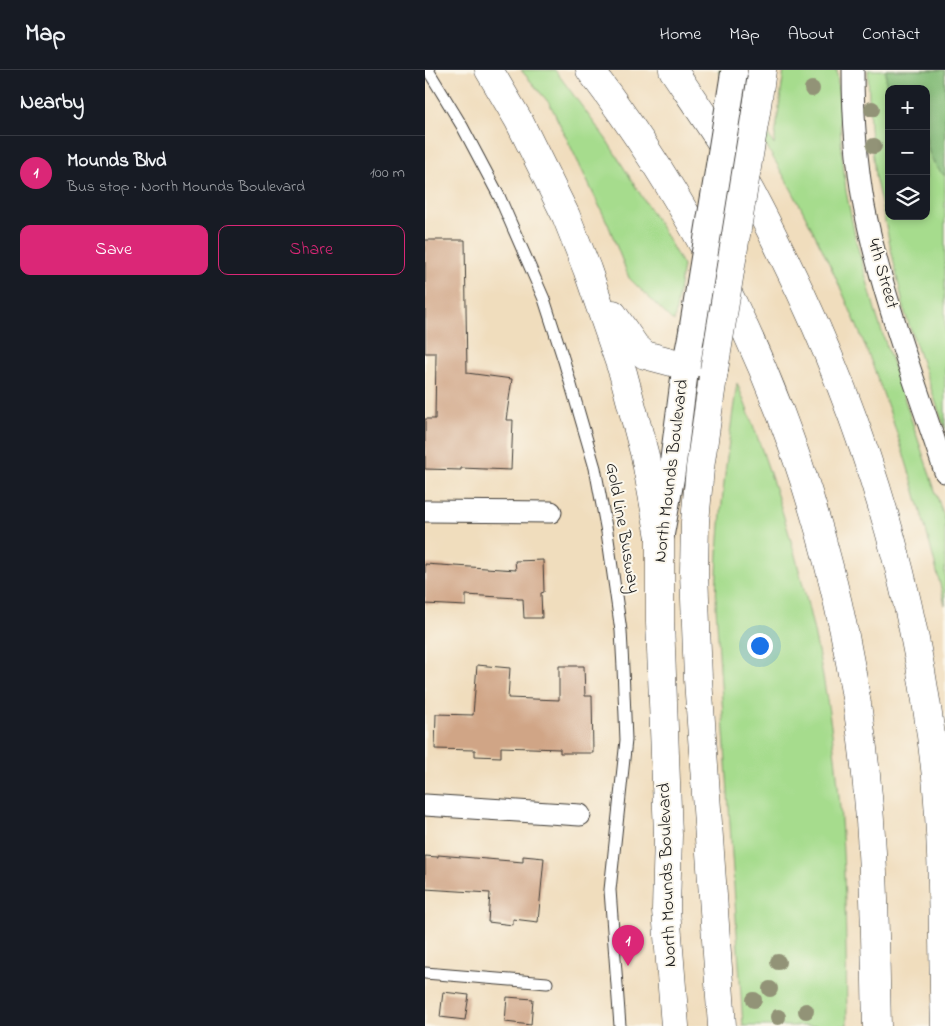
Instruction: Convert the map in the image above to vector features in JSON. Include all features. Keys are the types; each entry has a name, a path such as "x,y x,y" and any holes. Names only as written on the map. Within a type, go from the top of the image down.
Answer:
{"main road":[{"path":"489,70 519,121 566,216 587,269 623,373 645,456 660,537"},
{"path":"590,70 649,152 687,215 719,275 769,384 788,432 822,536 839,601 852,669 868,794 872,856 877,1026"},
{"path":"673,70 727,152 768,225 810,310 847,398 881,498 907,600 923,683 935,768 942,872 945,1026"},
{"name":"North Mounds Boulevard","path":"722,1026 696,651 695,522 700,468 763,70"},
{"path":"587,269 620,326 635,346 645,355 679,364 704,361 715,370"},
{"name":"North Mounds Boulevard","path":"660,537 660,622 668,835 667,910 675,1026"}],"street":[{"name":"4th Street","path":"853,70 855,138 868,225 885,292 945,472"},
{"name":"North Mounds Boulevard","path":"660,537 671,478 686,363 693,332 734,71"},
{"path":"425,511 551,512"},
{"path":"425,805 580,815"}],"lane":[{"name":"Gold Line Busway","path":"428,70 462,126 499,196 541,291 564,361 595,468 616,601 623,668 626,740 610,890 620,1026"},
{"path":"425,973 547,983"}],"green space":[{"path":"521,70 555,70 606,139 664,232 683,266 674,322 629,278 608,224 550,104"},
{"path":"718,70 733,70 774,145 784,70 837,70 846,191 856,241 877,317 945,520 945,605 920,508 905,459 890,412 854,318 790,186"},
{"path":"868,70 945,70 945,429 905,313 875,176 870,128"},
{"path":"886,70 945,70 945,176 937,167 930,154 930,85 886,85"},
{"path":"737,383 788,530 802,580 824,682 841,815 847,1026 743,1026 716,607 723,495"}],"building":[{"path":"425,240 465,240 467,373 512,379 506,420 513,420 511,470 425,469 425,419 435,419 436,353 425,353"},
{"path":"543,560 544,592 541,593 542,618 524,618 523,599 517,598 466,595 466,606 425,604 425,564 516,570 515,561"},
{"path":"477,665 510,668 508,698 559,700 559,666 584,666 585,696 592,696 593,753 560,753 560,749 501,747 501,757 475,756 475,750 435,749 436,714 473,715"},
{"path":"438,855 523,862 523,856 544,858 538,922 513,919 513,925 488,922 490,893 425,889 425,856 438,857"},
{"path":"443,992 469,995 465,1020 440,1017"},
{"path":"507,997 533,999 531,1025 505,1022"}],"place":[{"name":"Mounds Blvd","path":"628,966"}]}
